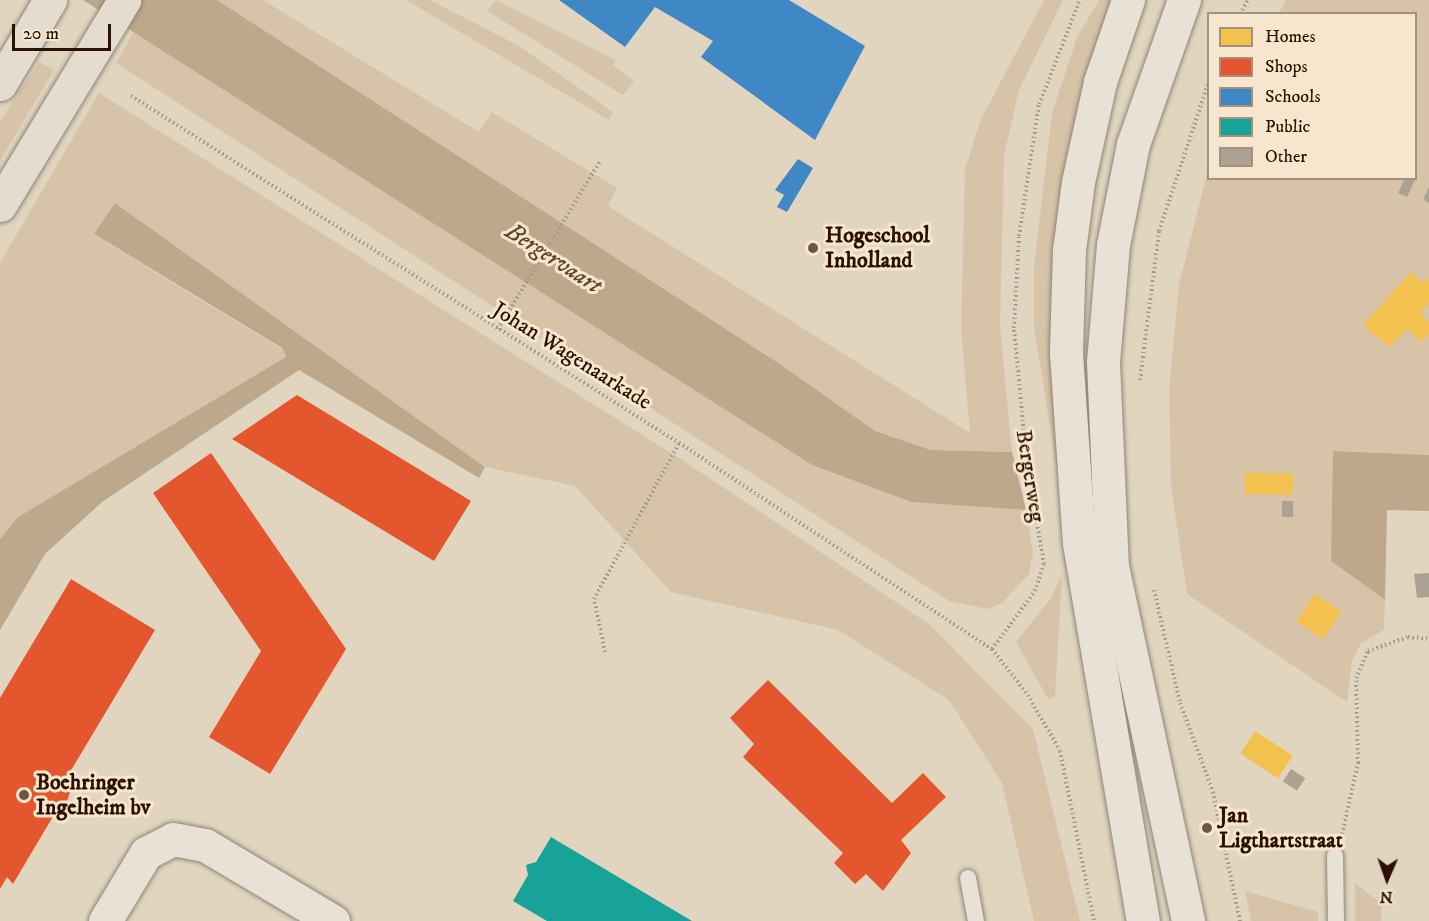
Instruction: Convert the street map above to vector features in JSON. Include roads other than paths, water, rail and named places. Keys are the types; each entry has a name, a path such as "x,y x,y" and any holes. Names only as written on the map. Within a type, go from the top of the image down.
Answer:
{"highway":[{"path":"0,84 51,0"},
{"path":"0,205 116,13"}],"main road":[{"name":"Bergerweg","path":"1128,0 1100,82 1078,182 1069,250 1066,353 1079,543 1143,921"},
{"path":"1184,0 1133,144 1113,245 1103,362 1112,566 1188,921"},
{"path":"105,921 146,853 173,839 205,845 333,921"}],"lane":[{"path":"1335,856 1336,921"},
{"path":"968,878 976,921"}],"water":[{"name":"Bergervaart","path":"83,0 217,0 780,364 875,431 931,450 1012,452 1026,510 911,502 812,465"},
{"path":"115,203 485,467 479,478 299,370 102,502 45,554 0,630 0,539 18,517 286,357 282,348 94,234"},
{"path":"1333,451 1429,455 1429,511 1387,510 1385,600 1331,561"}],"place":[{"name":"Hogeschool Inholland","path":"813,248"},
{"name":"Boehringer Ingelheim bv","path":"24,795"},
{"name":"Jan Ligthartstraat","path":"1207,828"}]}
